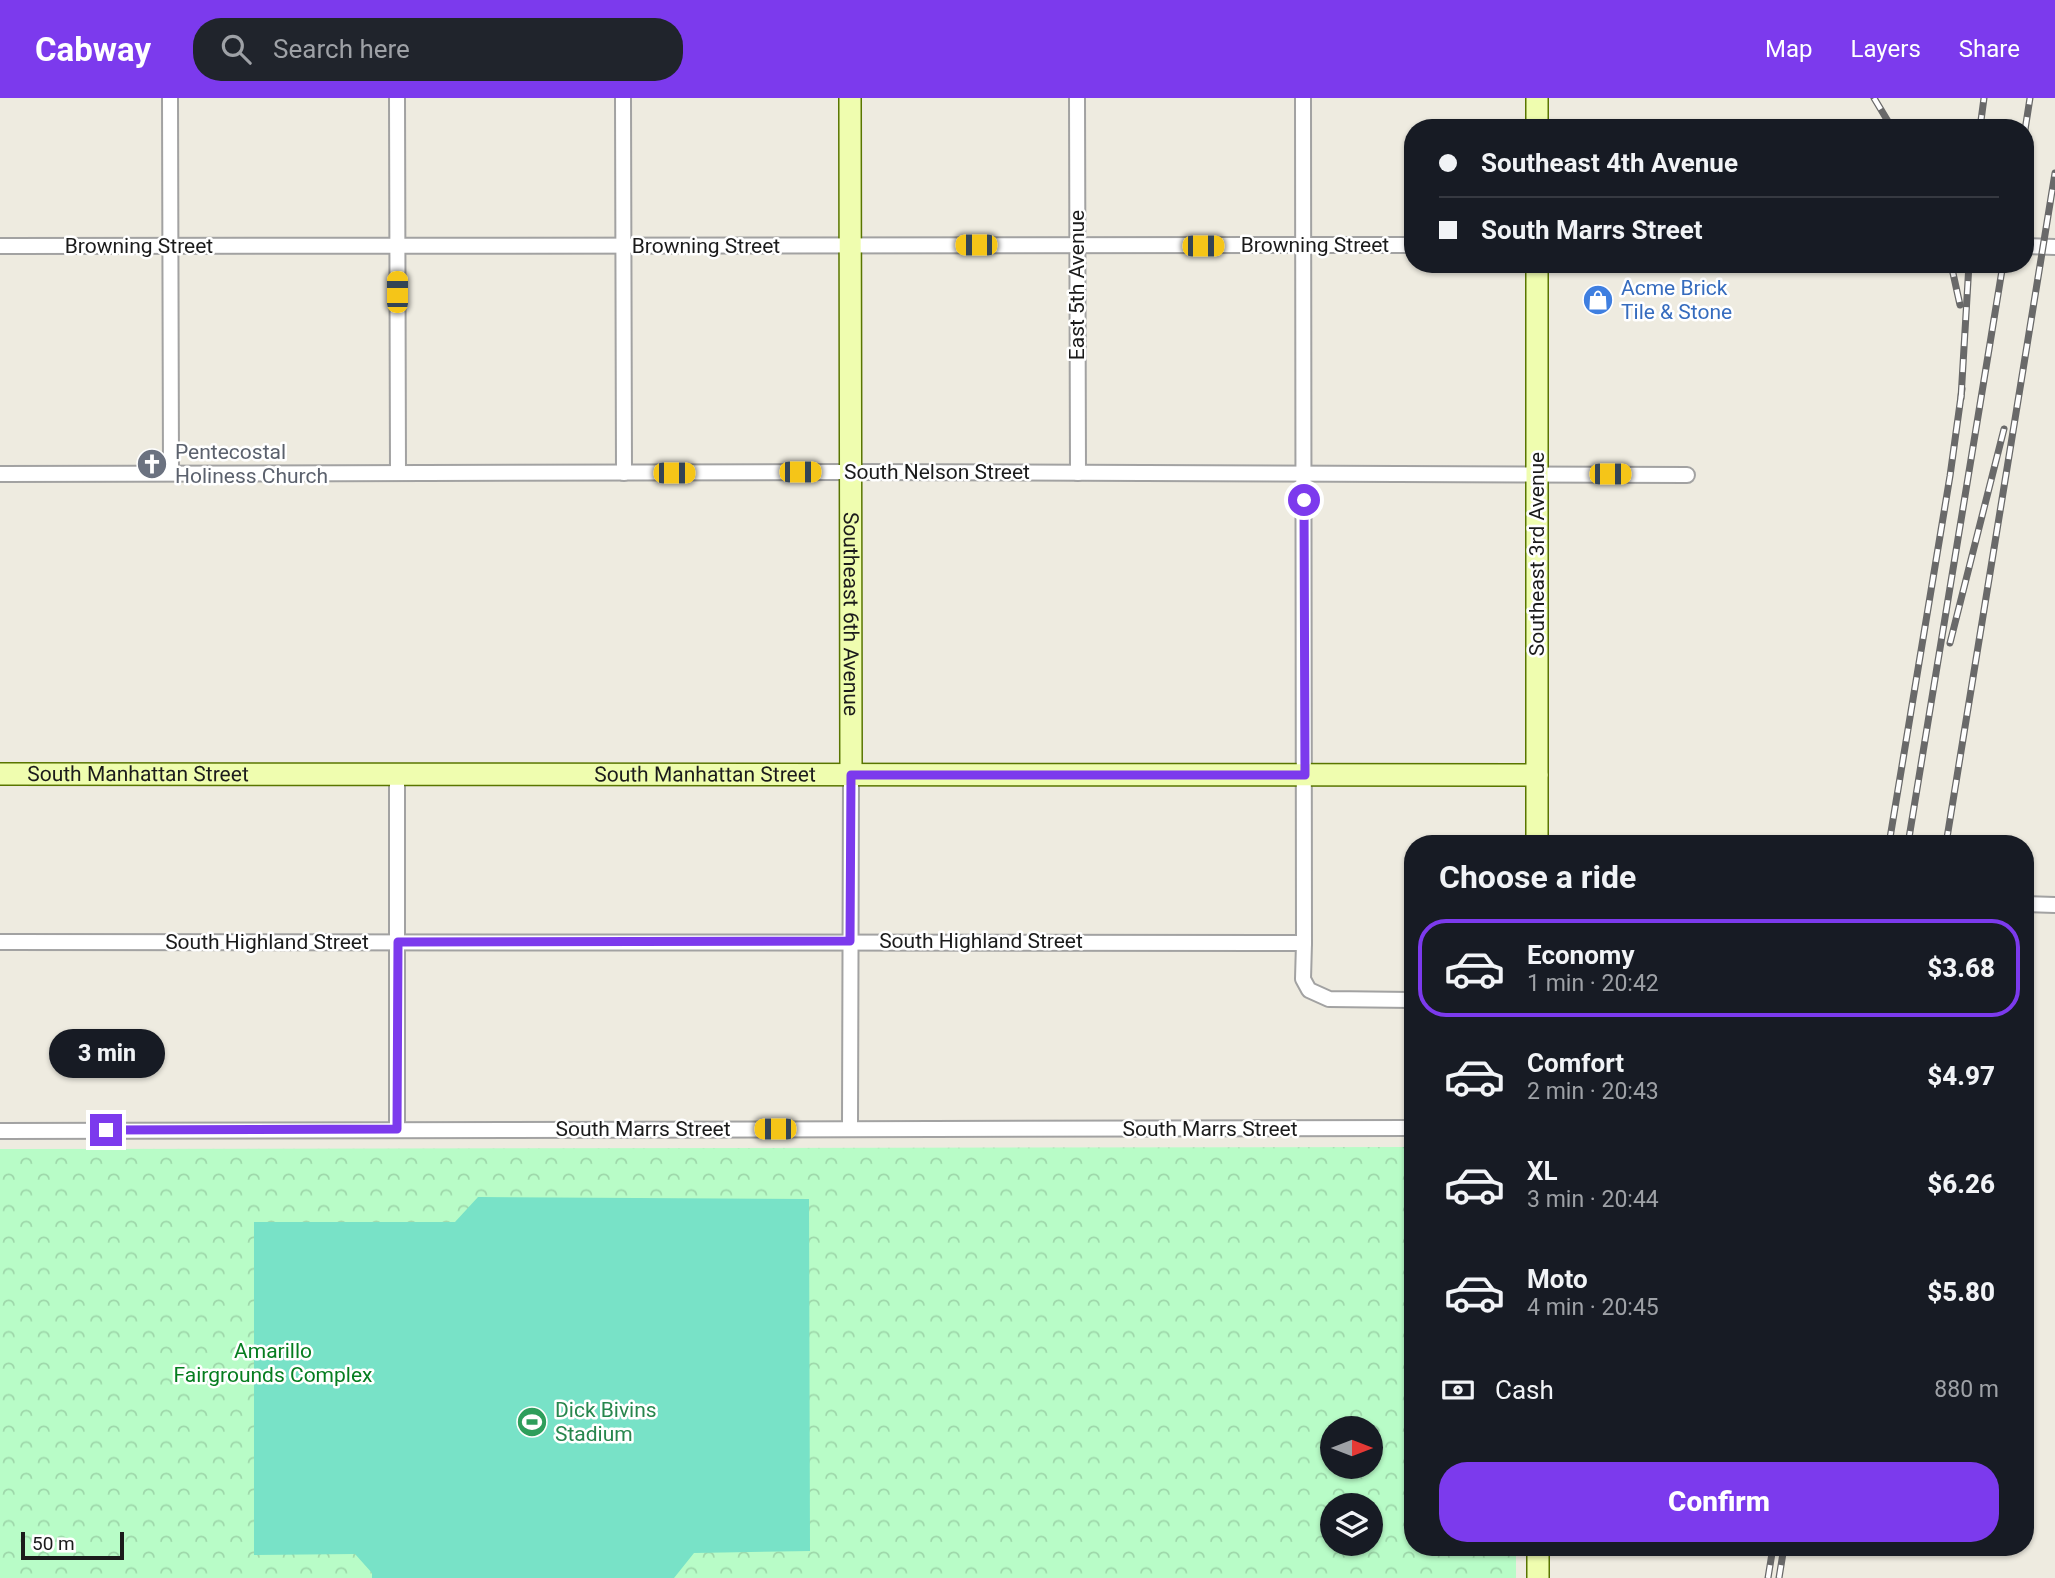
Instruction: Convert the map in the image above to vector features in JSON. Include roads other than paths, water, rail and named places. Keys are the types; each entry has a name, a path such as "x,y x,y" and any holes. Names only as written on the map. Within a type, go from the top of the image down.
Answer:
{"street":[{"path":"170,98 171,473"},
{"path":"397,98 398,473"},
{"path":"622,98 624,473"},
{"name":"Southeast 6th Avenue","path":"850,98 850,1129"},
{"name":"East 5th Avenue","path":"1077,98 1078,472"},
{"path":"1303,98 1303,979 1309,990 1329,999 1404,1000"},
{"path":"1537,98 1537,119"},
{"name":"Browning Street","path":"0,246 1404,245"},
{"path":"2034,246 2055,247"},
{"name":"Southeast 3rd Avenue","path":"1537,273 1537,775 1541,835"},
{"name":"South Nelson Street","path":"0,474 1078,472 1687,475"},
{"name":"South Manhattan Street","path":"0,774 1537,775"},
{"path":"397,776 397,1129"},
{"path":"2034,904 2055,905"},
{"name":"South Highland Street","path":"0,942 1304,943"},
{"name":"South Marrs Street","path":"0,1131 1404,1128"},
{"path":"1538,1556 1538,1578"}],"railway":[{"path":"1874,98 1887,119"},
{"path":"1981,119 1984,98"},
{"path":"2027,119 2030,98"},
{"path":"1947,835 2055,173"},
{"path":"1953,273 1960,305"},
{"path":"1961,398 1968,273"},
{"path":"1909,835 2002,273"},
{"path":"1890,835 1962,389"},
{"path":"1950,643 2004,429"},
{"path":"1768,1578 1772,1556"},
{"path":"1779,1578 1783,1556"}],"place":[{"name":"Acme Brick Tile & Stone","path":"1598,300"},
{"name":"Pentecostal Holiness Church","path":"152,464"},
{"name":"Dick Bivins Stadium","path":"532,1422"}],"park label":[{"name":"Amarillo Fairgrounds Complex","path":"273,1363"}]}
